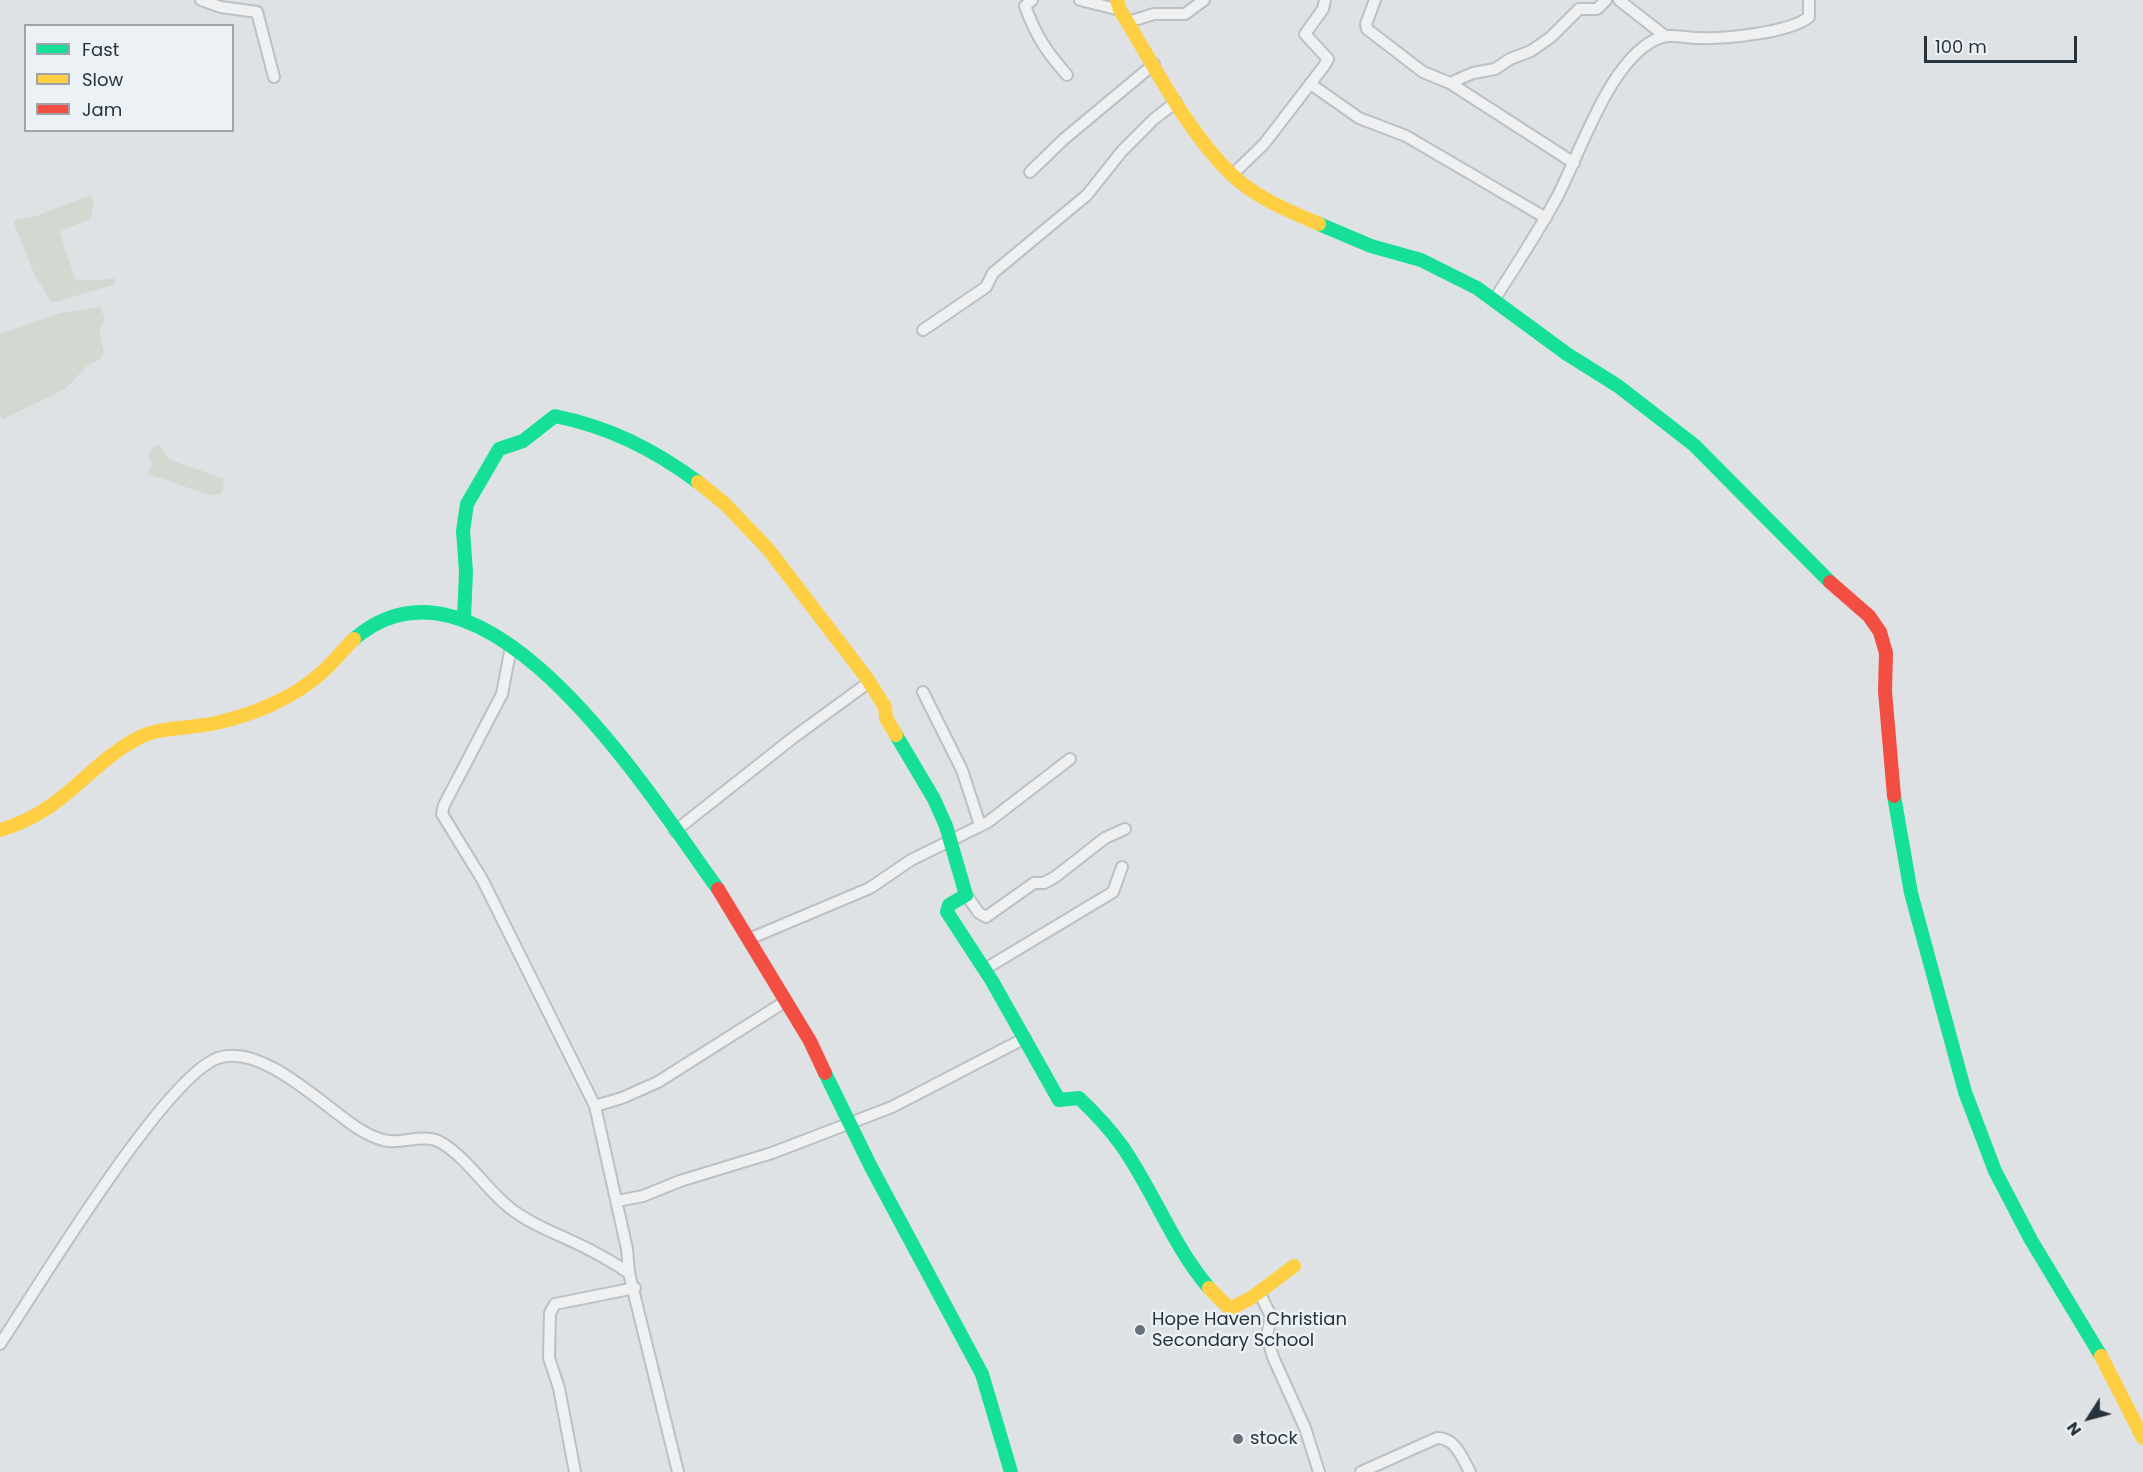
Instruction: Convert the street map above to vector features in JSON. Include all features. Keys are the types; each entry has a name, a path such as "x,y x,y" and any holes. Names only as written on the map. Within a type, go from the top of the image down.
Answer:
{"street":[{"path":"201,0 221,7 257,12 274,77"},
{"path":"1032,0 1026,6 1036,35 1045,50 1067,75"},
{"path":"1080,0 1122,11 1154,14 1185,14 1204,0"},
{"path":"1232,176 1264,144 1299,97 1312,85 1328,59 1305,34 1326,4 1325,0"},
{"path":"1375,0 1366,24 1367,29 1423,72 1450,83 1574,163"},
{"path":"1450,83 1473,73 1495,69 1510,59 1531,51 1551,37 1579,9 1597,9 1606,0"},
{"path":"1619,0 1665,36"},
{"path":"1494,300 1546,218 1604,96 1638,54 1652,41 1665,36 1701,39 1785,29 1809,17 1809,0"},
{"path":"1122,11 1176,102 1202,140 1232,176 1276,206 1371,246 1421,260 1477,288 1567,354 1618,386 1695,445 1804,558 1869,616 1880,632 1886,653 1885,691 1893,790 1911,893 1965,1092 1995,1171 2097,1347 2143,1438"},
{"path":"1030,172 1064,139 1154,64"},
{"path":"1312,85 1359,118 1406,136 1546,218"},
{"path":"923,330 986,287 993,273 1087,195 1122,151 1176,102"},
{"path":"464,618 466,572 463,531 467,504 485,472 499,449 523,441 555,416 581,419 616,431 670,462 704,487 745,524 768,550 885,707 886,718 934,799 951,840 966,895 979,913 986,917 1034,883 1044,883 1055,877 1105,838 1125,829"},
{"path":"0,830 16,826 46,812 141,736 242,717 291,693 320,674 336,655 365,630 382,621 416,614 464,618 511,647 560,688 589,717 718,889 749,939 810,1041 852,1123 871,1167 982,1374 1009,1471"},
{"path":"511,647 502,694 444,805 442,814 482,879 595,1106 617,1201 629,1273 635,1288 678,1472"},
{"path":"675,831 794,737 868,683"},
{"path":"923,692 962,770 981,825"},
{"path":"749,939 870,888 911,860 996,816 1070,759"},
{"path":"986,969 1113,892 1122,867"},
{"path":"966,895 949,905 947,912 986,969 1059,1100 1079,1098 1137,1167 1186,1256 1222,1302 1234,1309 1294,1266"},
{"path":"595,1106 614,1101 658,1082 786,1001"},
{"path":"617,1201 643,1196 852,1123 892,1107 1025,1038"},
{"path":"0,1344 148,1125 204,1066 219,1058 248,1058 285,1076 312,1093 331,1110 377,1137 388,1141 430,1139 441,1142 477,1171 498,1197 523,1217 592,1251 629,1273"},
{"path":"575,1472 559,1388 549,1358 550,1313 555,1304 635,1288"},
{"path":"1259,1292 1271,1316 1267,1336 1273,1357 1305,1428 1319,1472"},
{"path":"1361,1472 1437,1438 1445,1438 1458,1449 1470,1472"}],"shaded area":[{"path":"90,195 94,203 91,219 61,230 60,233 75,279 114,278 116,284 52,303 36,278 13,221 39,215"},
{"path":"100,307 105,318 99,332 104,353 100,359 88,365 65,389 3,419 0,415 0,334 60,313"},
{"path":"159,444 168,459 225,479 221,494 209,495 148,474 152,464 149,456 152,448"}],"traffic: fast":[{"path":"1319,224 1371,246 1421,260 1477,288 1567,354 1618,386 1694,445 1830,582"},
{"path":"464,618 466,572 463,531 467,504 499,449 523,441 555,416 594,426 630,441 664,459 698,482"},
{"path":"354,639 405,614 458,618 510,646 562,689 610,742 653,797 718,889"},
{"path":"896,735 934,799 946,826 966,895 949,905 947,912 992,981 1059,1100 1079,1098 1112,1133 1144,1182 1185,1255 1209,1288"},
{"path":"1894,796 1911,893 1965,1092 1995,1171 2031,1240 2101,1356"},
{"path":"825,1073 871,1167 982,1374 1011,1472"}],"traffic: slow":[{"path":"1117,0 1120,10 1171,96 1214,156 1251,190 1319,224"},
{"path":"698,482 725,504 768,549 866,677 885,707 886,718 896,735"},
{"path":"0,830 23,822 59,800 121,748 140,737 157,731 230,720 284,699 319,675 354,639"},
{"path":"1209,1288 1230,1309 1251,1298 1294,1266"},
{"path":"2101,1356 2143,1438"}],"traffic: jam":[{"path":"1830,582 1869,616 1880,632 1886,653 1885,691 1894,796"},
{"path":"718,889 810,1041 825,1073"}],"place":[{"name":"Hope Haven Christian Secondary School","path":"1140,1330"},
{"name":"stock","path":"1238,1439"}]}
